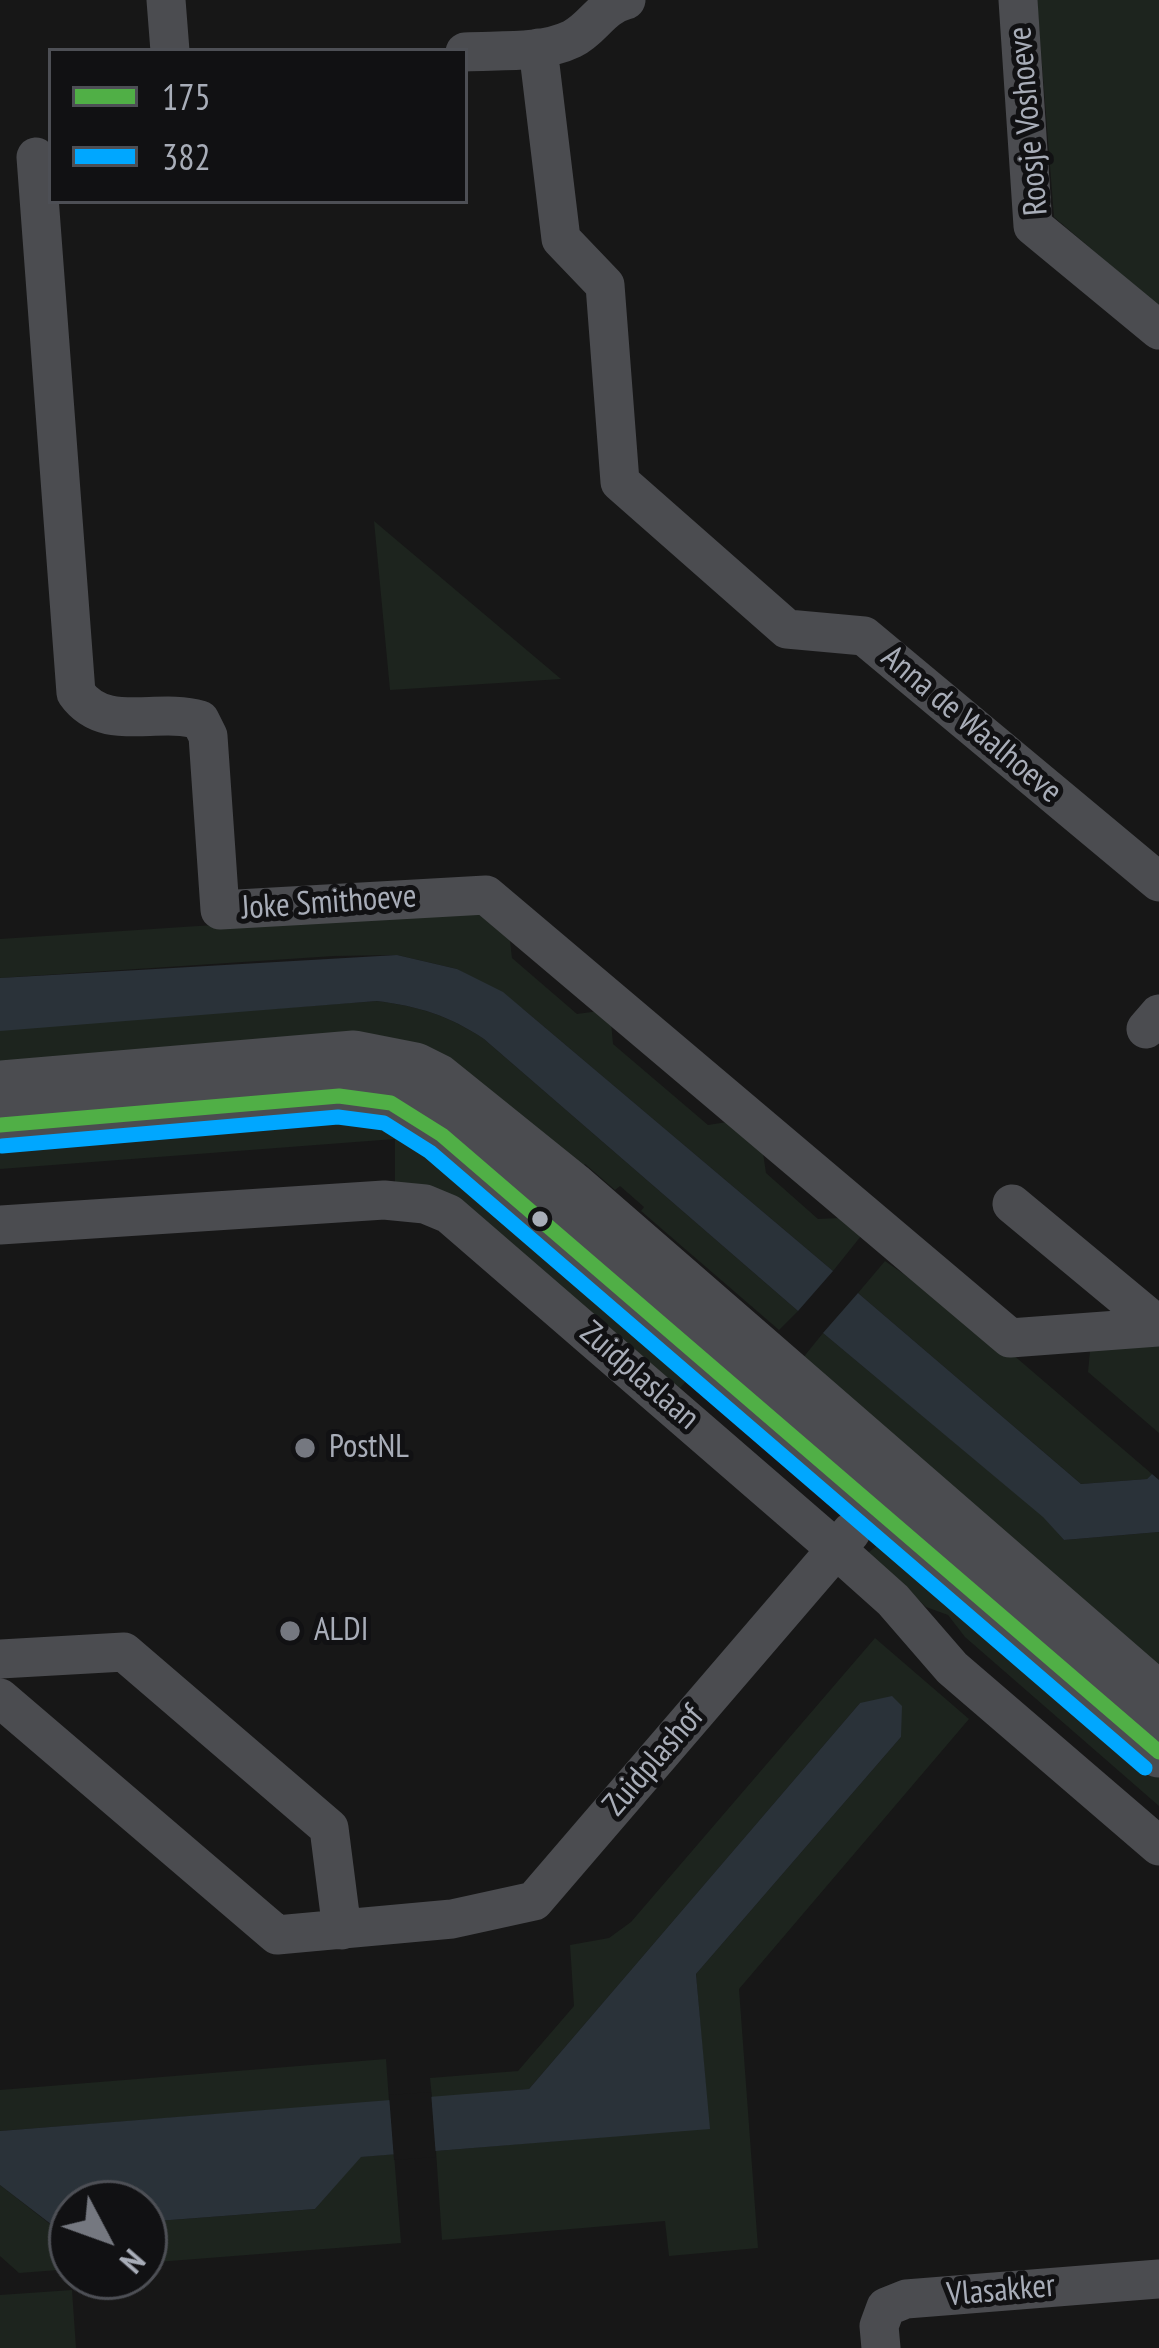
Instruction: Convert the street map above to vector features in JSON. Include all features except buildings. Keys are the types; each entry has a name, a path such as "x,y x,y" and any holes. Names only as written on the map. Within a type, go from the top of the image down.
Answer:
{"street":[{"path":"166,0 170,48"},
{"path":"468,52 538,48 571,40 607,5 626,0"},
{"name":"Roosje Voshoeve","path":"1018,0 1034,226 1159,330"},
{"name":"Anna de Waalhoeve","path":"538,48 561,239 605,285 620,482 788,629 864,636 1159,882"},
{"name":"Joke Smithoeve","path":"29,158 76,693 89,712 108,718 177,713 200,720 208,736 220,910 486,895 1010,1338 1159,1326"},
{"name":"Zuidplaslaan","path":"0,1086 354,1056 415,1068 461,1095 571,1187 1159,1751"},
{"name":"Zuidplaslaan","path":"0,1125 339,1096 391,1103 442,1135 1159,1699"},
{"name":"Zuidplaslaan","path":"0,1226 384,1199 425,1204 470,1231 836,1549 893,1600 952,1668 1159,1846"},
{"path":"1012,1204 1159,1326"},
{"name":"Zuidplashof","path":"0,1698 278,1935 452,1919 534,1900 888,1489"},
{"path":"0,1659 124,1652 329,1828 342,1930"},
{"name":"Vlasakker","path":"881,2348 879,2326 886,2307 906,2300 1159,2279"}],"shaded area":[{"path":"1037,0 1159,0 1159,307 1054,217"},
{"path":"374,521 561,679 390,690"},
{"path":"458,909 485,915 509,933 512,958 577,1014 599,1011 611,1022 613,1044 708,1125 727,1122 763,1153 766,1173 818,1219 840,1218 861,1236 833,1271 523,1009 457,969 397,955 334,956 0,978 0,939"},
{"path":"397,955 457,969 503,992 833,1271 798,1311 484,1039 420,1009 377,1001 0,1031 0,978"},
{"path":"377,1001 433,1013 484,1039 798,1311 779,1330 641,1211 644,1207 620,1186 615,1190 585,1164 575,1174 487,1098 0,1072 0,1031 8,1028"},
{"path":"343,1114 396,1124 691,1376 678,1390 395,1186 395,1139 0,1169 0,1141"},
{"path":"885,1261 983,1329 1152,1474 1147,1479 1081,1484 858,1293"},
{"path":"858,1293 1081,1484 1147,1479 1152,1474 1159,1480 1159,1532 1064,1540 1043,1517 823,1333"},
{"path":"823,1333 1043,1516 1064,1540 1159,1532 1159,1675 798,1364"},
{"path":"1159,1336 1159,1433 1088,1372 1091,1341"},
{"path":"878,1545 892,1545 1159,1766 1159,1806 965,1637 948,1615 926,1607 868,1553"},
{"path":"875,1638 969,1719 739,1989 758,2248 669,2256 665,2221 442,2240 436,2151 709,2128 696,1974 901,1737 860,1703 529,2089 432,2098 430,2078 518,2071 574,2006 570,1945 609,1938 631,1922"},
{"path":"892,1696 902,1706 901,1737 696,1974 710,2129 361,2157 315,2209 168,2220 168,2180 48,2180 48,2222 0,2185 0,2131 529,2089 860,1703"},
{"path":"386,2059 389,2101 0,2131 0,2090"},
{"path":"394,2154 401,2243 168,2261 168,2220 315,2209 360,2157"},
{"path":"0,2185 48,2223 48,2271 19,2273 0,2256"},
{"path":"48,2292 48,2300 73,2300 76,2348 0,2348 0,2295"}],"pier":[{"path":"431,2092 436,2157 394,2160 389,2095"}],"transit line":[{"name":"175","path":"0,1125 339,1096 391,1103 442,1135 1159,1752"},
{"name":"382","path":"2,1146 338,1117 384,1123 430,1152 1145,1768"}],"place":[{"name":"PostNL","path":"305,1448"},
{"name":"ALDI","path":"290,1631"}]}
